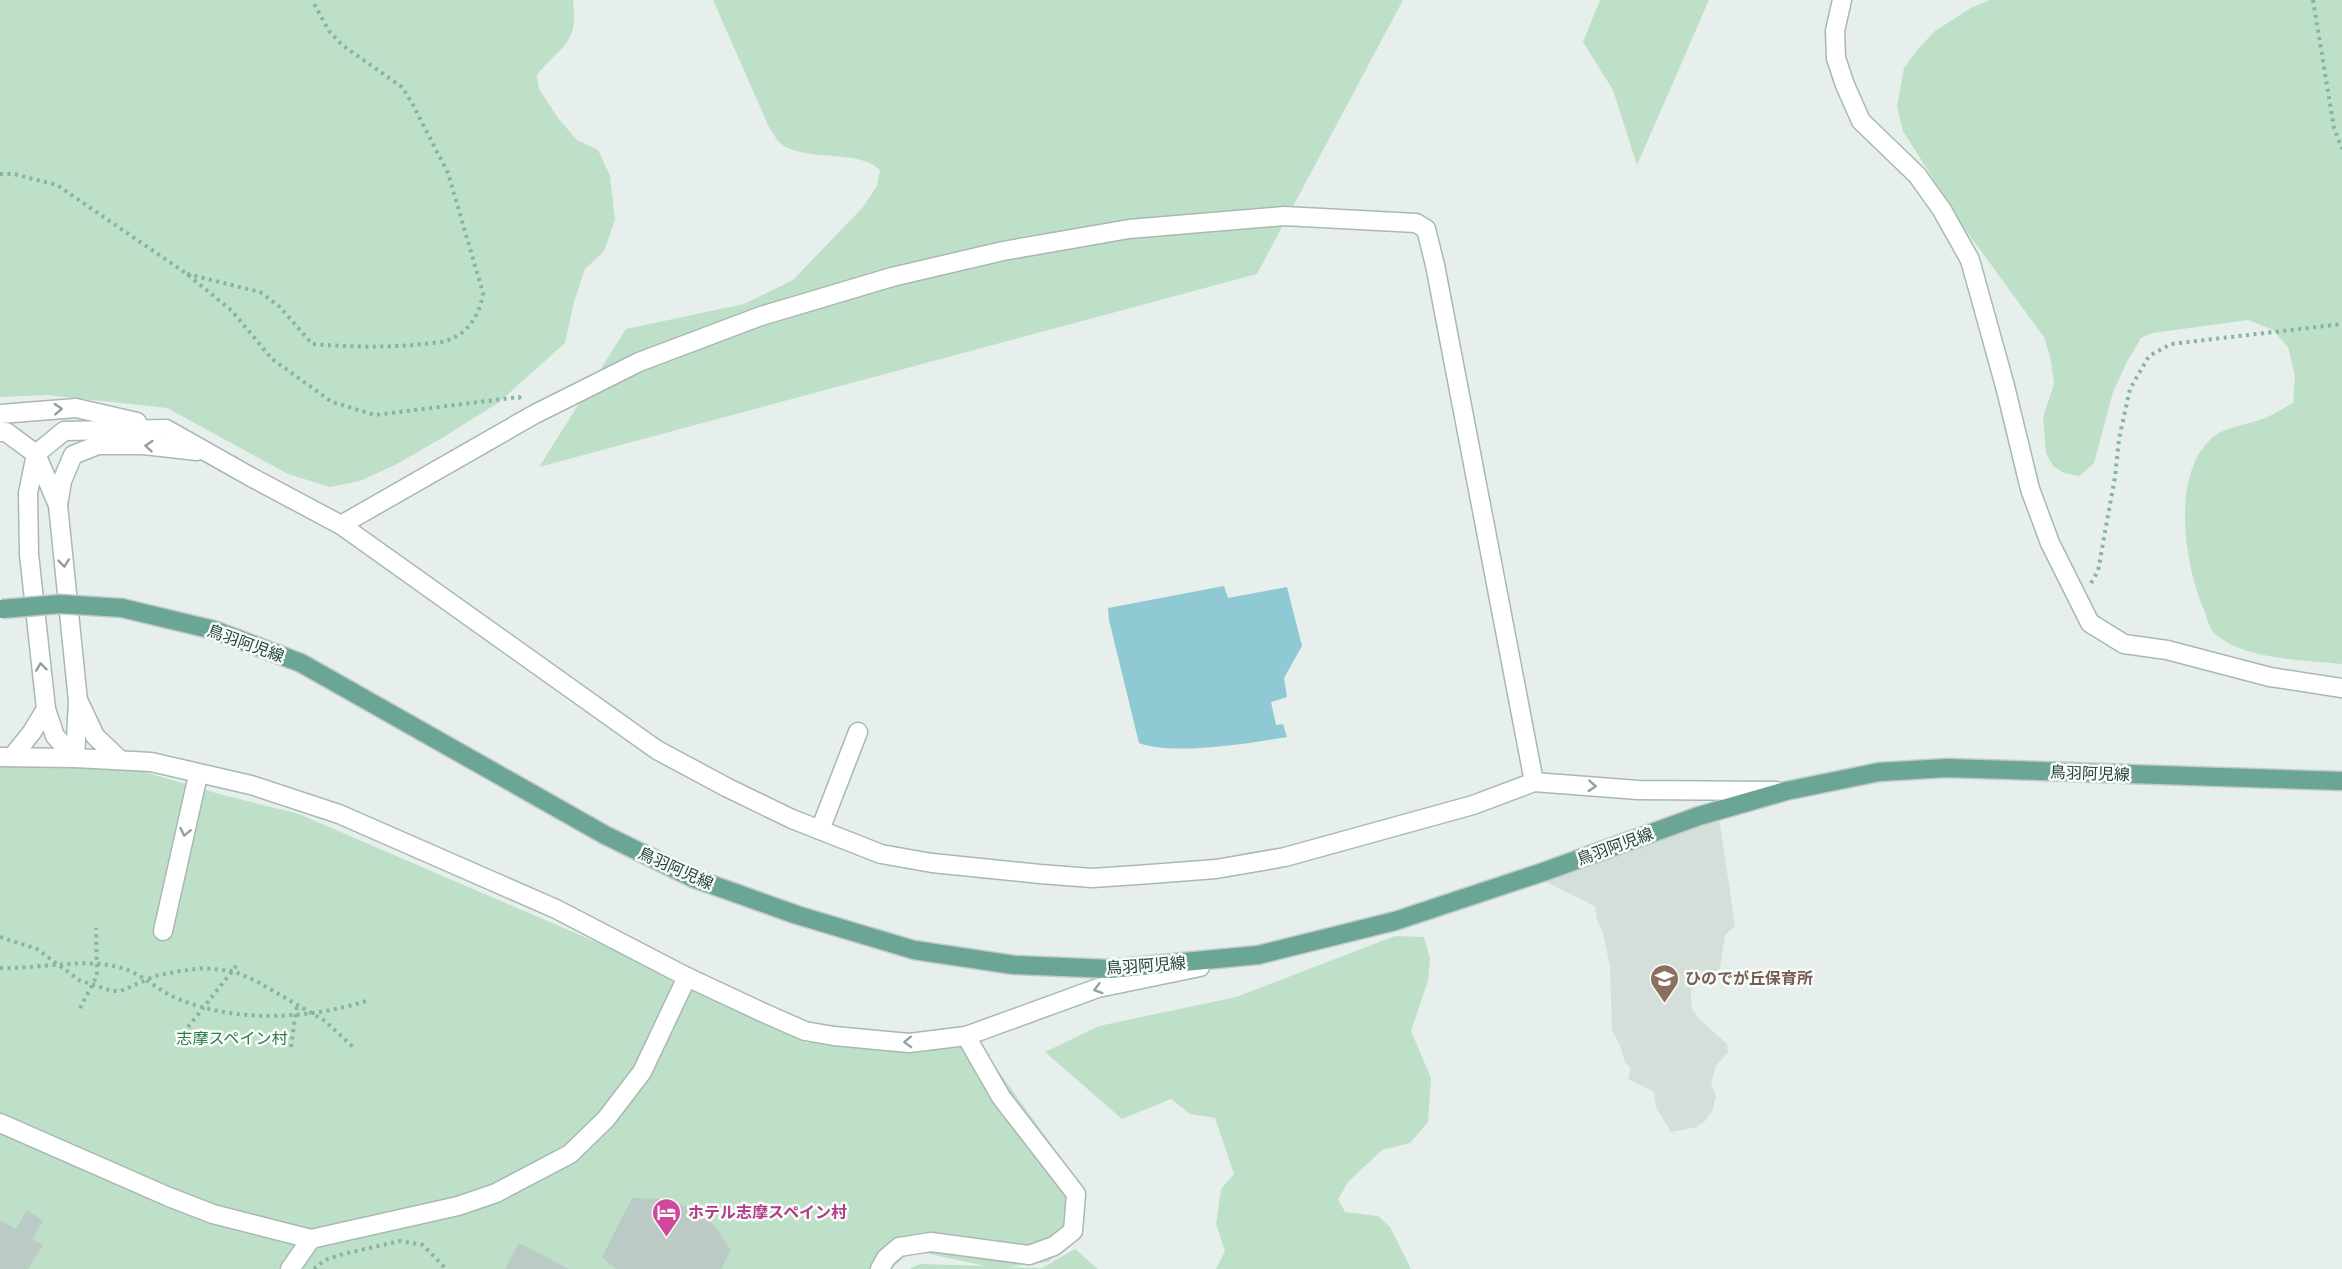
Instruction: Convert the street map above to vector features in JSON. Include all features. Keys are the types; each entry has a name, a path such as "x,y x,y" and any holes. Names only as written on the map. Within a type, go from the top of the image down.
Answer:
{"main road":[{"name":"鳥羽阿児線","path":"1,609 60,604 122,608 214,630 301,663 605,835 693,878 807,919 914,950 1014,965 1110,969 1258,955 1395,921 1543,872 1699,816 1786,791 1879,772 1947,768 2342,781"}],"street":[{"path":"1842,0 1835,30 1836,58 1845,85 1861,121 1917,175 1942,210 1970,260 2005,386 2030,489 2050,543 2090,623 2124,644 2167,651 2270,677 2342,688"},
{"path":"341,525 535,414 639,362 761,316 892,277 1003,251 1129,229 1284,216 1416,223 1426,229 1435,265 1534,782"},
{"path":"0,414 75,408 166,429 341,525 657,750 728,788 820,830 881,854 932,862 1092,878 1137,875 1216,869 1285,857 1473,805 1534,782 1638,790 1786,791"},
{"path":"75,758 55,736 46,708 29,554 28,493 36,454 64,431 166,429"},
{"path":"0,432 6,432 36,454 58,505"},
{"path":"75,758 78,701 58,505 62,481 73,455 98,444 144,445 207,452"},
{"path":"78,701 95,736 120,760"},
{"path":"6,757 32,732 46,708"},
{"path":"820,830 858,732"},
{"path":"6,757 151,762 198,775 251,785 339,814 556,909 687,977 805,1031 881,1042 909,1043 966,1036 1098,988 1258,955"},
{"path":"163,931 198,775"},
{"path":"0,1123 213,1214 311,1239 458,1206 496,1193 570,1154 606,1119 642,1072 687,977"},
{"path":"880,1269 886,1258 898,1247 931,1242 1029,1256 1054,1246 1073,1230 1076,1194 1001,1097 966,1036"},
{"path":"290,1269 311,1239"}],"path":[{"path":"187,274 260,292 280,307 312,344 367,348 446,340 462,332 474,321 481,307 483,293 448,173 412,103 402,87 342,45 325,25 312,0"},
{"path":"2313,0 2334,128 2342,149"},
{"path":"0,174 14,174 57,185 187,274 232,311 272,359 333,402 375,415 519,397 535,414"},
{"path":"2080,605 2098,571 2115,477 2119,439 2130,389 2149,356 2172,344 2342,324"},
{"path":"80,1008 94,985 98,964 96,928"},
{"path":"0,937 37,949 79,980 112,991 121,991 156,976 202,968 232,971 258,982 314,1014 337,1031 353,1047"},
{"path":"0,968 80,963 122,968 147,980 172,997 226,1013 314,1014 366,1001"},
{"path":"188,1027 237,965"},
{"path":"291,1047 297,1004"},
{"path":"314,1269 325,1260 343,1254 400,1241 423,1245 446,1269"}],"shaded area":[{"path":"1719,817 1735,926 1725,935 1720,969 1697,982 1691,991 1691,998 1692,1008 1699,1019 1727,1044 1728,1052 1716,1066 1711,1083 1716,1097 1712,1111 1705,1121 1697,1127 1671,1132 1656,1107 1654,1092 1628,1079 1631,1068 1625,1063 1620,1045 1612,1030 1610,967 1595,906 1542,880"}],"green space":[{"path":"0,0 573,0 574,15 571,35 567,43 537,75 539,89 558,118 577,140 598,150 610,176 615,220 604,251 585,269 574,302 565,343 498,403 442,438 395,465 360,481 330,487 288,474 167,408 47,395 0,397"},
{"path":"713,0 1403,0 1257,274 539,467 626,329 744,304 793,280 863,207 877,186 880,170 871,164 847,157 795,151 780,143 769,127"},
{"path":"1600,0 1709,0 1637,165 1613,90 1583,42"},
{"path":"1990,0 2342,0 2342,664 2293,660 2258,654 2228,643 2211,629 2191,568 2185,518 2187,492 2192,469 2202,449 2217,434 2265,418 2293,403 2295,376 2288,347 2273,330 2248,320 2153,333 2141,338 2113,392 2094,463 2079,476 2064,473 2053,466 2046,453 2043,417 2054,384 2051,360 2044,337 1964,228 1903,131 1897,107 1904,68 1918,49 1935,31 1971,8"},
{"name":"志摩スペイン村","path":"0,766 138,770 299,814 661,970 672,982 699,986 807,1043 833,1041 965,1043 989,1058 1085,1191 1079,1233 1048,1262 1008,1267 1042,1268 1075,1249 1098,1269 909,1269 920,1264 986,1266 920,1252 904,1257 891,1269 0,1269"},
{"path":"1395,936 1424,937 1430,958 1428,981 1411,1031 1431,1078 1428,1122 1410,1143 1382,1150 1348,1182 1338,1199 1345,1212 1378,1216 1390,1227 1411,1269 1216,1269 1225,1251 1216,1224 1221,1189 1234,1174 1215,1118 1190,1114 1171,1099 1122,1119 1045,1052 1099,1026 1236,997"}],"water":[{"path":"1224,586 1228,598 1287,587 1302,646 1284,678 1287,697 1271,702 1276,725 1283,724 1287,737 1233,745 1191,748 1153,747 1139,743 1108,608"}],"building":[{"name":"ホテル志摩スペイン村","path":"632,1198 661,1199 688,1207 713,1224 731,1250 721,1269 616,1269 602,1257"},
{"path":"27,1210 43,1221 32,1239 43,1245 28,1269 0,1269 0,1220 16,1229"},
{"path":"519,1243 569,1269 505,1269"}],"place":[{"name":"ひのでが丘保育所","path":"1664,1004"},
{"name":"ホテル志摩スペイン村","path":"667,1238"}]}
